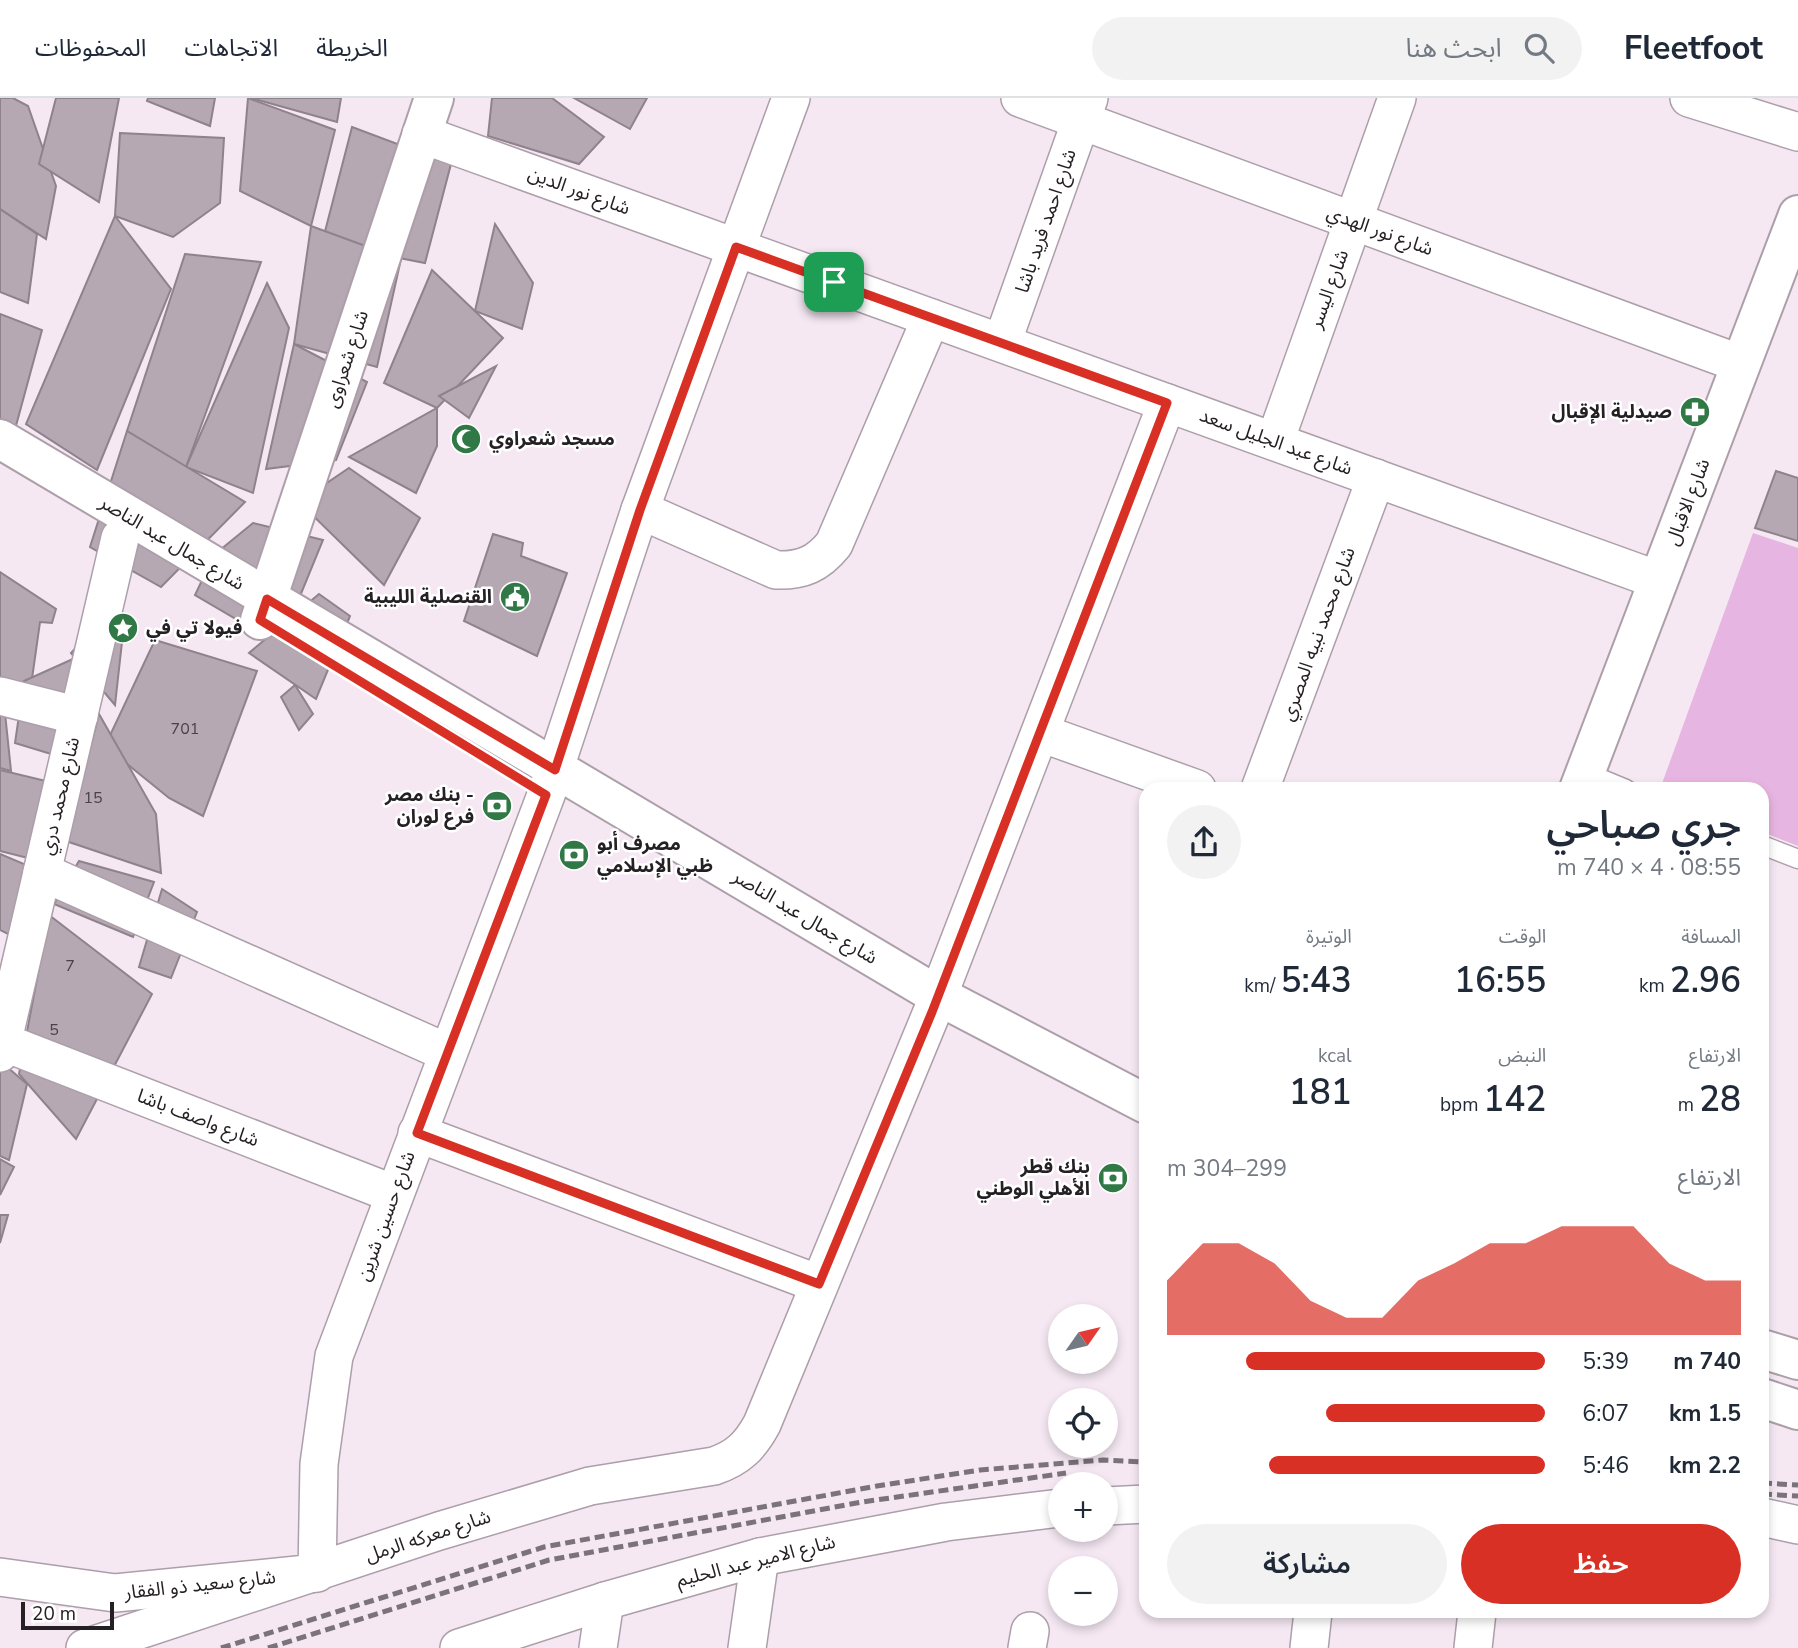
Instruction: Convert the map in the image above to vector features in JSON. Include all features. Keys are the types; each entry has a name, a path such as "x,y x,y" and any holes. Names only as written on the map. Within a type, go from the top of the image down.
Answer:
{"main road":[{"name":"شارع شعراوى","path":"263,610 434,98"},
{"name":"شارع الاقبال","path":"1582,781 1798,215"},
{"name":"شارع جمال عبد الناصر","path":"0,439 263,610 551,782 934,1004 1139,1104"},
{"name":"شارع جمال عبد الناصر","path":"0,466 120,538 263,610"},
{"path":"1769,1351 1798,1360"},
{"path":"1769,1400 1798,1410"}],"street":[{"name":"شارع حسين شرين","path":"317,1573 319,1464 334,1356 551,782 640,510 791,98"},
{"name":"شارع نور الهدي","path":"1020,98 1085,109 1353,221 1741,364"},
{"name":"شارع اليسر","path":"1275,441 1397,98"},
{"path":"1689,98 1798,132"},
{"name":"شارع احمد فريد باشا","path":"1002,343 1085,109"},
{"name":"شارع نور الدين","path":"421,134 736,247"},
{"name":"شارع عبد الجليل سعد","path":"736,247 1658,580"},
{"path":"640,510 776,570 793,571 810,566 824,557 834,544 931,318"},
{"name":"شارع معركه الرمل","path":"85,1648 439,1531 590,1486 714,1466 730,1461 744,1451 762,1424 934,1004 1167,403"},
{"name":"شارع محمد نبيه المصري","path":"1263,782 1376,478"},
{"name":"شارع محمد دري","path":"1,1048 120,538"},
{"path":"0,696 79,716"},
{"path":"1041,733 1178,782"},
{"path":"42,872 448,1053"},
{"name":"شارع واصف باشا","path":"1,1048 394,1194"},
{"path":"417,1133 819,1284"},
{"path":"1118,1505 1139,1504"},
{"name":"شارع الامير عبد الحليم","path":"459,1648 605,1601 760,1557 946,1522 1048,1509"},
{"path":"1769,1519 1798,1525"},
{"path":"747,1648 760,1557"},
{"name":"شارع سعيد ذو الفقار","path":"0,1577 115,1593 317,1573"},
{"path":"598,1648 605,1601"},
{"path":"1310,1648 1312,1618"},
{"path":"1473,1648 1476,1618"}],"lane":[{"path":"1769,848 1798,859"}],"shaded area":[{"path":"1753,533 1798,548 1798,846 1769,835 1769,782 1663,782"}],"building":[{"path":"0,98 13,98 28,106 56,186 46,239 0,209"},
{"path":"56,98 119,98 99,202 39,164"},
{"path":"148,98 215,98 210,126 147,101"},
{"path":"248,98 335,130 311,226 240,191"},
{"path":"251,98 341,98 337,122"},
{"path":"492,98 552,98 604,137 579,164 488,136"},
{"path":"574,98 647,98 630,129"},
{"path":"352,127 451,164 425,263 322,243"},
{"path":"120,133 224,138 220,203 173,237 115,216"},
{"path":"0,209 37,234 28,303 0,292"},
{"path":"115,216 171,289 97,470 26,424"},
{"path":"495,224 533,283 522,329 475,311"},
{"path":"311,226 401,259 377,367 294,344"},
{"path":"185,254 261,262 186,467 127,431"},
{"path":"432,270 503,338 437,408 384,383"},
{"path":"267,283 289,328 253,493 186,467"},
{"path":"0,314 42,330 14,433 0,423"},
{"path":"294,344 367,382 336,460 266,469"},
{"path":"496,366 469,418 439,396"},
{"path":"437,408 437,446 416,493 349,457"},
{"path":"127,431 245,502 161,587 90,547"},
{"path":"349,468 420,518 384,585 299,502"},
{"path":"1776,471 1798,478 1798,541 1755,528"},
{"path":"253,523 323,540 280,645 195,595 214,555"},
{"name":"القنصلية الليبية","path":"493,534 523,543 521,556 567,573 537,656 464,621"},
{"path":"0,572 56,609 52,623 40,622 30,693 0,688"},
{"path":"319,594 350,616 316,699 249,653"},
{"path":"83,640 122,642 115,705 71,653"},
{"path":"155,640 257,671 203,816 169,798 105,746"},
{"path":"75,658 84,764 15,743 24,681"},
{"path":"295,685 313,714 299,730 281,697"},
{"path":"0,712 5,713 11,771 0,768"},
{"path":"99,714 156,814 161,873 66,841"},
{"path":"0,770 79,789 60,866 0,851"},
{"path":"0,854 31,867 18,939 0,930"},
{"path":"79,861 154,882 133,937 54,904"},
{"path":"162,889 197,912 171,978 139,967"},
{"path":"49,915 152,994 76,1139 19,1074"},
{"path":"0,1061 27,1084 9,1160 0,1156"},
{"path":"0,1159 14,1167 0,1195"},
{"path":"0,1215 8,1215 0,1243"}],"railway":[{"path":"221,1648 544,1547 877,1486 980,1470 1103,1460 1139,1462"},
{"path":"268,1648 549,1560 862,1502 1048,1476"},
{"path":"1769,1483 1798,1485"},
{"path":"1769,1494 1798,1496"}],"place":[{"name":"صيدلية الإقبال","path":"1695,412"},
{"name":"مسجد شعراوي","path":"466,439"},
{"name":"القنصلية الليبية","path":"515,597"},
{"name":"فيولا تي في","path":"123,628"},
{"name":"بنك مصر - فرع لوران","path":"497,806"},
{"name":"مصرف أبو ظبي الإسلامي","path":"574,855"},
{"name":"بنك قطر الأهلي الوطني","path":"1113,1178"}],"route":[{"path":"736,247 834,282 1167,403 932,1012 819,1284 417,1133 546,795 260,620 267,599 555,770 640,510 736,247"}]}
